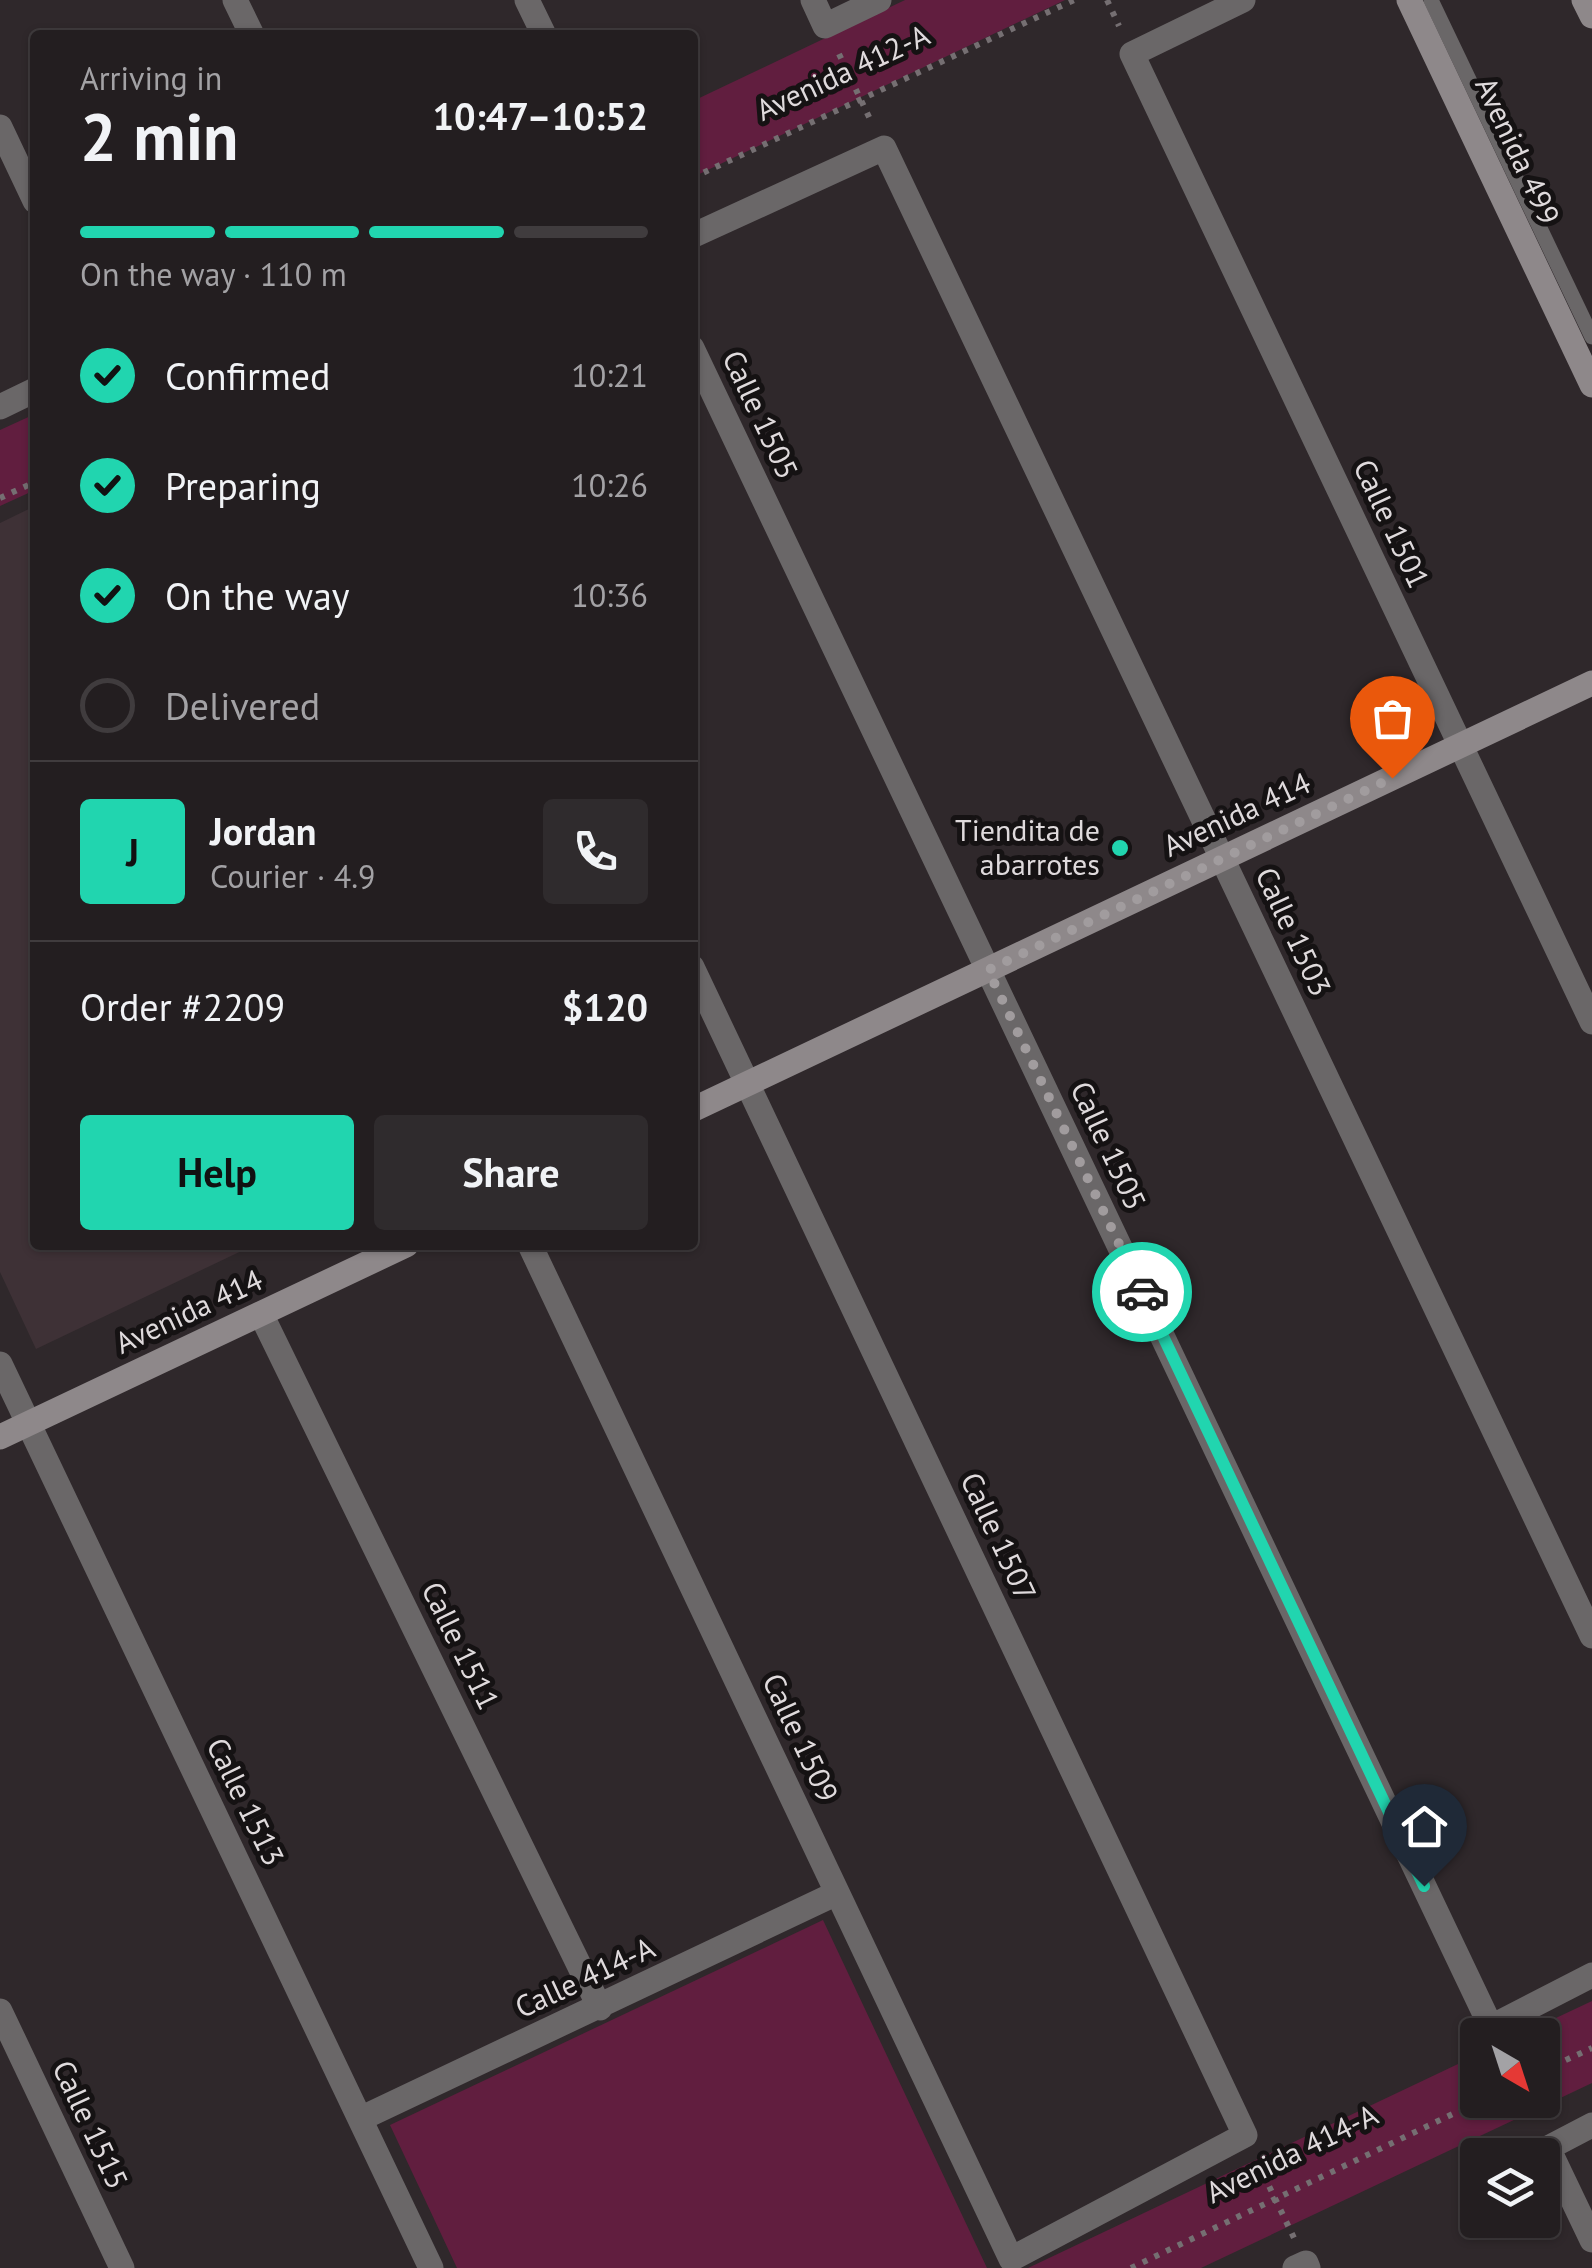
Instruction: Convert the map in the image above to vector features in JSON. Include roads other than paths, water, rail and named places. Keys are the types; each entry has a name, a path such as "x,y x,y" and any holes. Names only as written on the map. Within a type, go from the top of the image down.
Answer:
{"street":[{"path":"235,0 250,30"},
{"path":"527,0 542,30"},
{"name":"Avenida 412-A","path":"813,0 825,26 879,0"},
{"name":"Calle 1501","path":"1243,0 1132,54 1592,1022"},
{"name":"Avenida 499","path":"1409,0 1592,384"},
{"path":"1584,0 1592,16"},
{"path":"0,127 30,190"},
{"name":"Calle 1503","path":"698,233 884,148 1592,1636"},
{"name":"Calle 1505","path":"698,361 1491,2026 1592,1975"},
{"path":"0,407 30,392"},
{"name":"Avenida 414","path":"698,1107 1592,683"},
{"name":"Calle 1507","path":"698,980 1245,2135"},
{"name":"Avenida 414","path":"0,1437 395,1250"},
{"name":"Calle 1509","path":"532,1250 1011,2259"},
{"name":"Calle 1511","path":"261,1314 600,2008"},
{"name":"Calle 1513","path":"0,1364 431,2268"},
{"name":"Calle 414-A","path":"360,2119 837,1893"},
{"name":"Calle 1515","path":"0,2010 122,2268"},
{"path":"1592,2125 1548,2148 1592,2240"},
{"name":"Avenida 414-A","path":"1011,2259 1245,2135"}],"lane":[{"path":"1431,0 1592,337"}],"place":[{"name":"Tiendita de abarrotes","path":"1120,848"}]}
